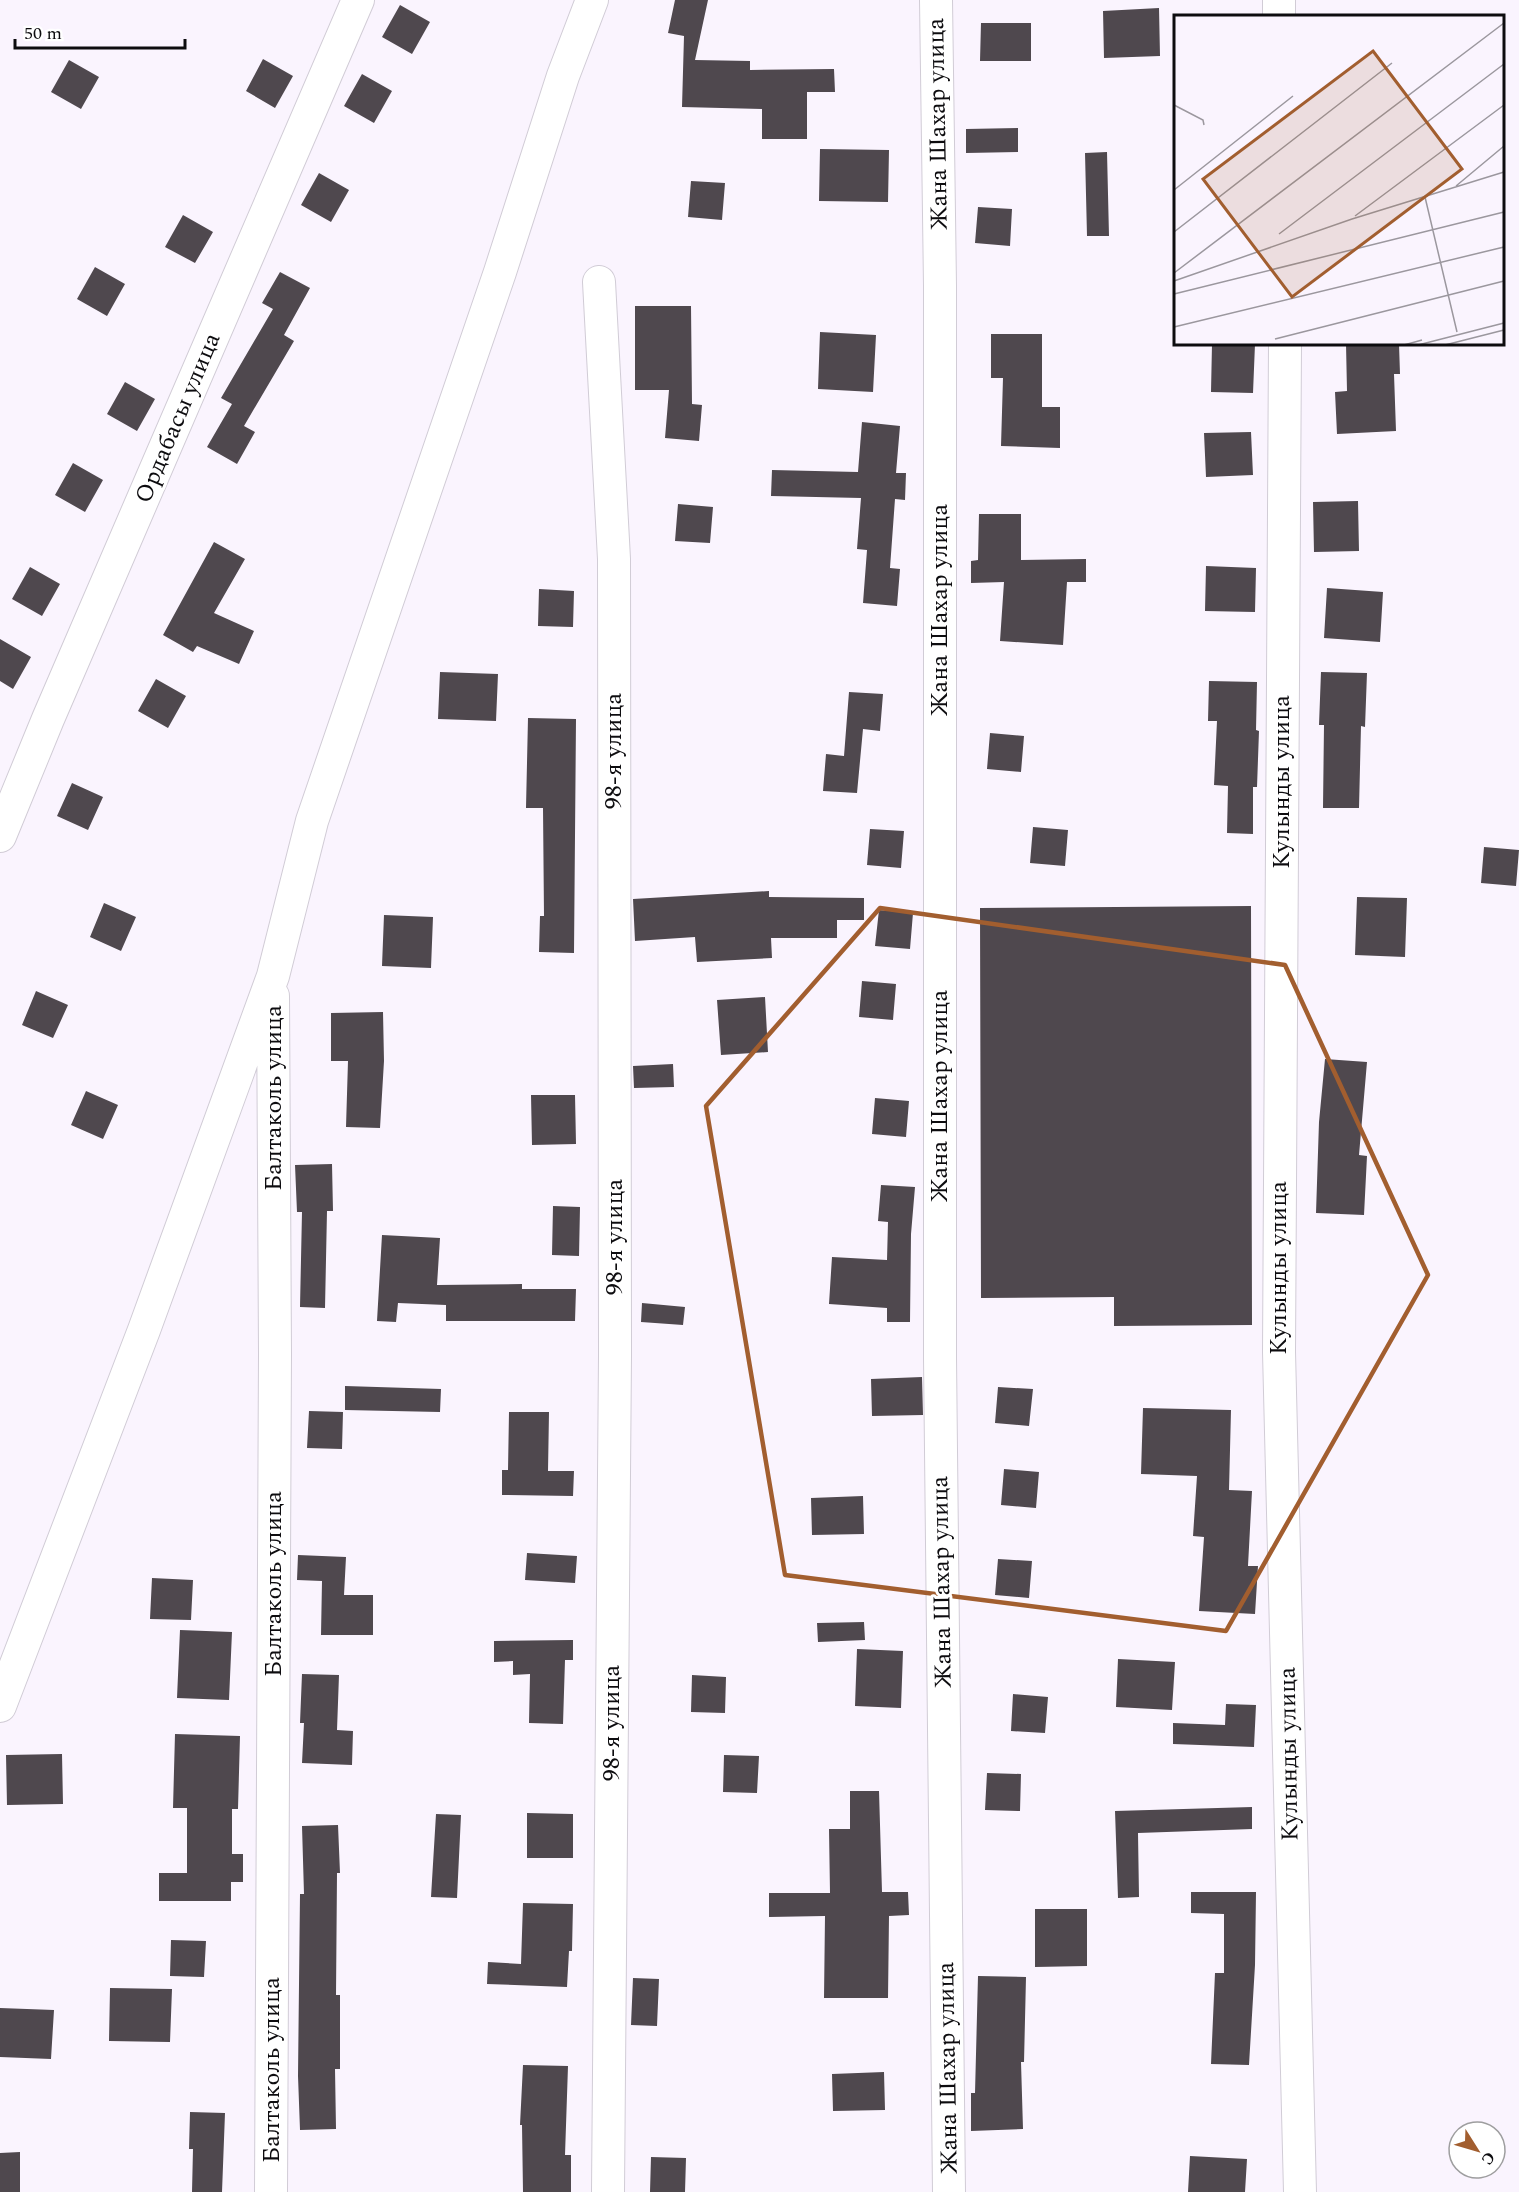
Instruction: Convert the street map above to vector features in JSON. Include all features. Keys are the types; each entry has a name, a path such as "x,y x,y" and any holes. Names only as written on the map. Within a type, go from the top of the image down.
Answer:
{"street":[{"name":"Ордабасы улица","path":"0,836 48,719 358,0"},
{"path":"0,1706 144,1330 273,976 312,820 500,272 563,76 592,0"},
{"name":"Жана Шахар улица","path":"936,0 940,286 940,1358 949,2192"},
{"name":"98-я улица","path":"599,282 614,559 615,1367 608,2192"},
{"name":"Кулынды улица","path":"1285,345 1279,1352 1300,2192"},
{"name":"Балтаколь улица","path":"272,2192 275,1353 273,976"}],"highlighted area":[{"path":"880,908 1285,965 1428,1275 1226,1631 785,1575 706,1106"}],"building":[{"path":"675,0 708,0 695,60 750,61 750,70 834,69 835,92 807,92 807,139 762,139 762,109 682,107 684,36 668,33"},
{"path":"400,5 430,22 412,54 382,37"},
{"path":"1159,8 1160,56 1104,58 1103,11"},
{"path":"981,23 1031,23 1031,61 980,61"},
{"path":"263,59 293,76 275,108 246,91"},
{"path":"69,60 99,77 81,109 51,92"},
{"path":"362,74 392,91 374,123 344,106"},
{"path":"1018,128 1018,152 966,153 966,129"},
{"path":"820,149 889,150 888,202 819,201"},
{"path":"1107,152 1109,236 1087,236 1085,153"},
{"path":"319,173 349,190 331,222 301,205"},
{"path":"691,181 725,183 722,220 688,217"},
{"path":"978,207 1012,209 1010,246 975,243"},
{"path":"183,215 213,232 195,263 165,247"},
{"path":"95,267 125,284 107,316 77,299"},
{"path":"280,272 310,288 284,335 294,341 244,426 255,432 237,464 207,447 232,404 221,398 273,309 262,303"},
{"path":"635,306 691,306 692,404 702,405 699,441 665,438 669,390 635,390"},
{"path":"820,332 876,335 873,392 818,389"},
{"path":"991,334 1042,334 1042,407 1060,407 1060,448 1001,446 1003,378 991,378"},
{"path":"1212,345 1255,345 1253,393 1211,392"},
{"path":"1346,345 1399,345 1400,374 1394,374 1396,431 1337,434 1335,392 1347,391"},
{"path":"125,382 155,399 137,431 107,414"},
{"path":"862,422 900,426 896,473 906,473 905,500 895,499 890,568 900,569 897,606 863,603 867,550 857,549 861,498 771,496 772,470 858,472"},
{"path":"1251,432 1253,475 1206,477 1204,433"},
{"path":"73,463 103,480 85,512 55,495"},
{"path":"1358,501 1359,551 1314,552 1313,502"},
{"path":"678,504 713,507 710,543 675,541"},
{"path":"979,514 1021,514 1021,560 1086,559 1086,582 1067,582 1063,645 1000,641 1004,582 971,583 971,561 978,560"},
{"path":"214,542 245,559 214,613 254,631 239,664 197,646 193,652 163,635"},
{"path":"1206,566 1256,568 1255,612 1205,611"},
{"path":"30,567 60,584 42,616 12,599"},
{"path":"1327,588 1383,592 1380,642 1324,638"},
{"path":"539,589 574,591 573,627 538,626"},
{"path":"0,639 31,657 13,689 0,681"},
{"path":"440,672 498,674 496,721 438,719"},
{"path":"1321,672 1367,673 1365,727 1361,726 1359,808 1323,808 1324,725 1319,725"},
{"path":"156,679 186,696 168,728 138,711"},
{"path":"1209,681 1257,682 1256,730 1259,731 1257,787 1253,787 1253,834 1227,833 1228,786 1214,785 1217,721 1208,721"},
{"path":"849,692 883,694 880,731 863,729 857,793 823,791 826,754 844,756"},
{"path":"528,718 576,719 574,953 539,952 540,916 544,916 543,808 526,808"},
{"path":"990,733 1024,736 1021,772 987,769"},
{"path":"72,783 103,797 88,830 57,816"},
{"path":"1033,827 1068,830 1065,866 1030,863"},
{"path":"870,829 904,831 901,868 867,865"},
{"path":"1484,847 1519,850 1516,886 1481,883"},
{"path":"769,891 769,897 864,898 864,920 837,920 837,938 771,938 772,958 697,962 695,937 635,941 633,899"},
{"path":"1357,897 1407,898 1405,957 1355,955"},
{"path":"104,903 136,917 121,951 90,937"},
{"path":"1251,906 1252,1325 1114,1326 1114,1297 981,1298 980,908"},
{"path":"879,910 913,913 910,949 875,946"},
{"path":"384,915 433,917 431,968 382,966"},
{"path":"862,981 896,984 893,1020 859,1017"},
{"path":"36,991 68,1005 53,1038 22,1025"},
{"path":"765,997 768,1052 721,1055 717,1000"},
{"path":"383,1012 384,1061 380,1128 346,1127 348,1061 331,1061 331,1013"},
{"path":"1325,1059 1367,1062 1359,1155 1367,1156 1364,1215 1316,1213 1319,1122"},
{"path":"673,1064 674,1087 634,1088 633,1066"},
{"path":"86,1091 118,1105 103,1139 71,1125"},
{"path":"531,1095 575,1095 576,1144 532,1145"},
{"path":"875,1098 909,1101 906,1137 872,1134"},
{"path":"332,1164 333,1211 327,1211 325,1308 300,1307 302,1212 297,1212 295,1165"},
{"path":"881,1185 915,1187 911,1234 910,1322 887,1322 887,1308 829,1304 832,1257 887,1260 888,1222 878,1221"},
{"path":"553,1206 580,1207 579,1256 552,1255"},
{"path":"382,1235 440,1238 437,1285 522,1284 522,1289 576,1289 575,1321 446,1321 446,1305 398,1303 396,1322 377,1321"},
{"path":"642,1303 685,1307 683,1325 641,1322"},
{"path":"922,1377 923,1415 872,1416 871,1379"},
{"path":"345,1386 441,1389 440,1412 345,1410"},
{"path":"998,1387 1033,1389 1029,1426 995,1423"},
{"path":"1143,1408 1231,1410 1229,1490 1252,1491 1248,1566 1258,1566 1255,1614 1199,1611 1204,1537 1193,1536 1197,1476 1141,1474"},
{"path":"309,1411 343,1412 342,1449 307,1448"},
{"path":"509,1412 549,1412 548,1471 574,1471 573,1496 502,1495 502,1470 508,1470"},
{"path":"1004,1469 1039,1472 1036,1508 1001,1505"},
{"path":"863,1496 864,1534 812,1535 811,1498"},
{"path":"527,1553 577,1556 575,1583 525,1580"},
{"path":"298,1555 346,1557 344,1595 373,1595 373,1635 321,1635 322,1581 297,1580"},
{"path":"998,1559 1032,1561 1029,1598 995,1595"},
{"path":"152,1578 193,1580 191,1620 150,1619"},
{"path":"864,1622 865,1640 818,1642 817,1623"},
{"path":"180,1630 232,1632 229,1700 177,1698"},
{"path":"573,1640 573,1660 565,1660 563,1724 529,1723 530,1674 513,1675 513,1661 494,1662 494,1641"},
{"path":"857,1649 903,1651 901,1708 855,1706"},
{"path":"1118,1659 1175,1662 1172,1710 1116,1707"},
{"path":"302,1674 339,1675 337,1730 353,1731 352,1765 302,1763 304,1723 300,1723"},
{"path":"692,1675 726,1677 725,1713 691,1712"},
{"path":"1013,1694 1048,1697 1045,1733 1011,1731"},
{"path":"1226,1704 1256,1705 1254,1747 1173,1744 1173,1723 1225,1725"},
{"path":"175,1734 240,1736 238,1809 232,1809 232,1854 243,1854 243,1882 231,1882 231,1901 159,1901 159,1873 187,1873 187,1808 173,1808"},
{"path":"62,1754 63,1804 7,1805 6,1755"},
{"path":"724,1755 759,1756 757,1793 723,1792"},
{"path":"987,1773 1021,1774 1020,1811 985,1810"},
{"path":"850,1791 879,1791 882,1892 908,1892 909,1915 889,1916 888,1998 824,1998 825,1916 769,1917 769,1893 830,1893 829,1829 850,1829"},
{"path":"1252,1807 1252,1829 1138,1833 1139,1897 1118,1898 1115,1811"},
{"path":"527,1813 573,1814 573,1858 527,1858"},
{"path":"436,1814 461,1815 457,1898 431,1897"},
{"path":"338,1825 340,1873 337,1873 336,1995 340,1995 340,2069 335,2069 336,2129 300,2130 298,2076 300,1894 304,1894 302,1826"},
{"path":"1191,1892 1256,1892 1255,1965 1249,2065 1211,2064 1215,1973 1224,1973 1224,1914 1191,1913"},
{"path":"523,1903 573,1904 572,1951 569,1951 567,1987 487,1984 488,1962 521,1964"},
{"path":"1035,1909 1087,1909 1087,1966 1035,1967"},
{"path":"171,1940 206,1941 204,1977 170,1976"},
{"path":"978,1976 1026,1977 1024,2062 1021,2062 1023,2129 971,2131 971,2093 975,2093"},
{"path":"633,1978 659,1979 657,2026 631,2025"},
{"path":"110,1988 172,1989 170,2042 109,2041"},
{"path":"0,2008 54,2010 51,2059 0,2057"},
{"path":"523,2065 568,2066 565,2155 571,2155 571,2192 523,2192 522,2125 520,2125"},
{"path":"884,2072 885,2110 833,2111 832,2074"},
{"path":"190,2112 225,2113 222,2192 192,2192 193,2149 189,2149"},
{"path":"20,2152 20,2192 0,2192 0,2153"},
{"path":"1190,2156 1247,2159 1245,2192 1188,2192"},
{"path":"651,2157 686,2158 685,2192 650,2192"}]}
